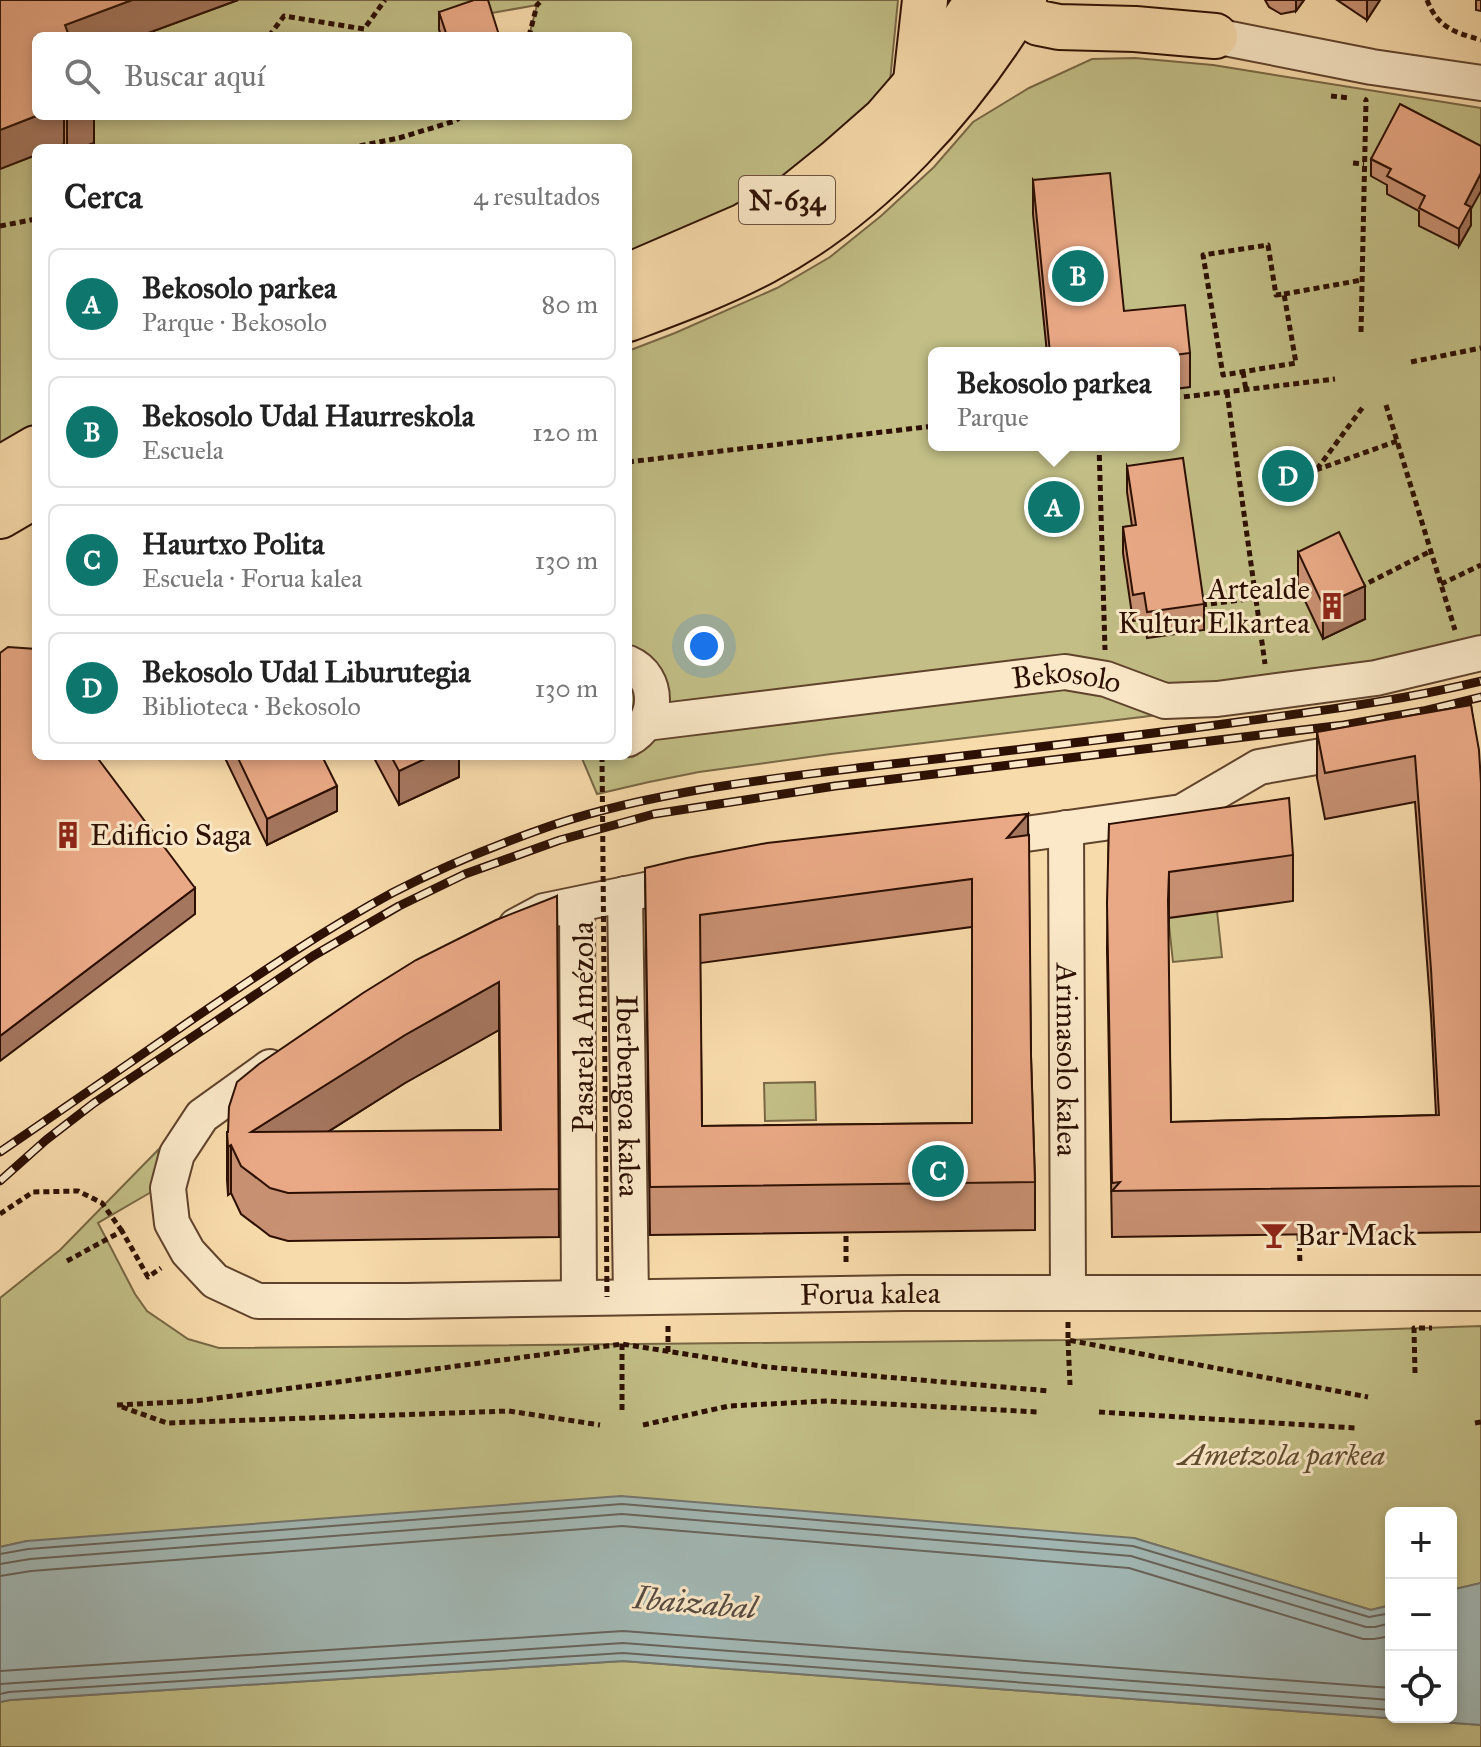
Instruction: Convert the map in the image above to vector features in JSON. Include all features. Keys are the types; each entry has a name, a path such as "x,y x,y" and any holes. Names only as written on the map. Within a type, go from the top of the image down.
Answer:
{"highway":[{"path":"925,0 935,90 1102,14"},
{"path":"1168,0 1215,36"},
{"path":"1004,3 1039,23 1059,27 1102,14 1135,29 1215,36"},
{"name":"N-634","path":"632,274 744,226 790,199 885,119 935,90 973,75 1004,3"},
{"name":"N-634","path":"632,318 763,262 813,233 862,194 913,146 935,90"},
{"path":"0,469 32,450"},
{"path":"0,516 32,497"}],"street":[{"path":"1215,36 1372,67 1481,83"},
{"name":"Bekosolo","path":"637,731 1065,672 1106,679 1165,701 1217,699 1376,678 1472,655"},
{"path":"632,664 644,675 652,693 652,708 637,731"},
{"path":"957,844 1182,812 1259,767 1392,744"},
{"name":"Arimasolo kalea","path":"1066,828 1068,1293"},
{"path":"488,940 544,911 677,882 724,876"},
{"name":"Iberbengoa kalea","path":"606,1297 625,894"},
{"name":"Iberbengoa kalea","path":"577,905 606,1297"},
{"path":"188,1252 172,1223 168,1188 177,1154 202,1116 300,1046"},
{"name":"Forua kalea","path":"188,1252 215,1281 258,1301 889,1293 1481,1293"}],"path":[{"path":"272,32 284,16 364,29 385,0"},
{"path":"530,32 537,5 542,0"},
{"path":"1427,0 1441,23 1452,31 1481,40"},
{"path":"1361,332 1366,100"},
{"path":"370,144 456,120"},
{"path":"1353,163 1364,164"},
{"path":"0,226 32,220"},
{"path":"1284,294 1296,363 1223,375 1203,255 1268,245 1276,295 1362,280"},
{"path":"1411,362 1480,349 1481,358"},
{"path":"1243,372 1246,390"},
{"path":"1180,397 1335,379"},
{"path":"1227,392 1269,692"},
{"path":"1386,405 1441,584 1472,655"},
{"path":"1363,407 1316,470 1397,441"},
{"path":"632,462 928,427"},
{"path":"1099,451 1106,679"},
{"path":"1351,592 1431,551"},
{"path":"1441,584 1481,565"},
{"path":"1201,605 1256,598"},
{"name":"Pasarela Amézola","path":"602,760 606,1297"},
{"path":"0,1214 33,1192 78,1191 102,1203 148,1277 188,1252"},
{"path":"846,1217 846,1232"},
{"path":"67,1261 122,1231"},
{"path":"1068,1293 1070,1385"},
{"path":"1414,1328 1415,1373"},
{"path":"1068,1340 1368,1397"},
{"path":"600,1425 509,1411 167,1423 117,1405 195,1401 622,1344 767,1367 1050,1391"},
{"path":"622,1344 622,1410"},
{"path":"643,1425 729,1406 828,1401 1038,1412"},
{"path":"1099,1412 1355,1428"}],"green space":[{"path":"235,0 898,0 890,81 870,104 823,147 778,182 735,208 632,252 632,144 89,144 94,142 86,120 632,120 632,32 530,32 537,5 486,14 440,32 149,32"},
{"path":"1135,58 1213,65 1481,108 1481,663 1332,692 699,772 597,794 583,760 632,760 632,349 777,288 830,257 934,167 973,122 1029,88 1092,59"},
{"path":"32,157 32,427 0,445 0,169"},
{"path":"1217,911 1222,957 1173,962 1168,916"},
{"path":"815,1082 816,1120 765,1121 764,1083"},
{"name":"Ametzola parkea","path":"159,1149 153,1191 98,1223 147,1311 188,1339 219,1348 1068,1340 1481,1326 1481,1583 1457,1589 1457,1507 1385,1507 1385,1606 1371,1610 1134,1538 27,1541 0,1547 0,1298 60,1250"},
{"path":"623,1661 1385,1718 1385,1723 1481,1725 1481,1747 0,1747 0,1702"}],"water":[{"name":"Ibaizabal","path":"621,1496 1134,1538 1371,1610 1385,1606 1385,1718 623,1661 0,1702 0,1547 27,1541"},
{"path":"1481,1583 1481,1725 1454,1723 1457,1723 1457,1589"}],"building":[{"path":"0,0 132,0 65,25 68,32 32,32 32,118 0,130"},
{"path":"474,0 488,0 498,32 446,32 439,12"},
{"path":"1400,104 1481,146 1481,173 1465,204 1471,207 1459,229 1419,208 1425,196 1387,176 1391,169 1371,159"},
{"path":"1110,173 1124,311 1185,305 1190,353 1180,354 1180,347 1049,347 1033,180"},
{"path":"1183,458 1204,604 1147,612 1144,593 1133,595 1123,527 1136,525 1127,466"},
{"path":"1339,532 1365,586 1323,605 1298,552"},
{"name":"Edificio Saga","path":"8,647 32,649 32,760 99,760 195,888 0,1036 0,653"},
{"path":"1471,705 1481,783 1481,1186 1112,1191 1120,1182 1112,1183 1107,903 1109,824 1289,798 1293,855 1169,872 1171,1122 1439,1115 1415,756 1325,773 1317,732"},
{"path":"239,760 324,760 337,786 267,819"},
{"path":"393,760 422,760 399,771"},
{"path":"1028,814 1007,838 1029,835 1035,1182 650,1187 645,868 767,843","holes":["972,879 972,1123 702,1126 700,915"]},
{"path":"557,896 559,1189 288,1193 270,1188 241,1166 231,1145 228,1147 227,1132 229,1107 237,1082 363,993 416,960 496,920","holes":["499,982 501,1130 251,1132 405,1035"]}],"railway":[{"path":"0,1152 240,987 340,923 431,874 553,825 632,803 712,788 1276,717 1393,699 1481,681"},
{"path":"0,1181 94,1103 313,956 399,906 465,874 560,840 654,814 835,786 1344,725 1481,697"}],"place":[{"name":"Bekosolo Udal Haurreskola","path":"1078,276"},
{"name":"Bekosolo Udal Liburutegia","path":"1288,476"},
{"name":"Bekosolo parkea","path":"1054,507"},
{"name":"Artealde Kultur Elkartea","path":"1332,606"},
{"name":"Edificio Saga","path":"68,835"},
{"name":"Haurtxo Polita","path":"938,1171"},
{"name":"Bar Mack","path":"1274,1235"}]}
